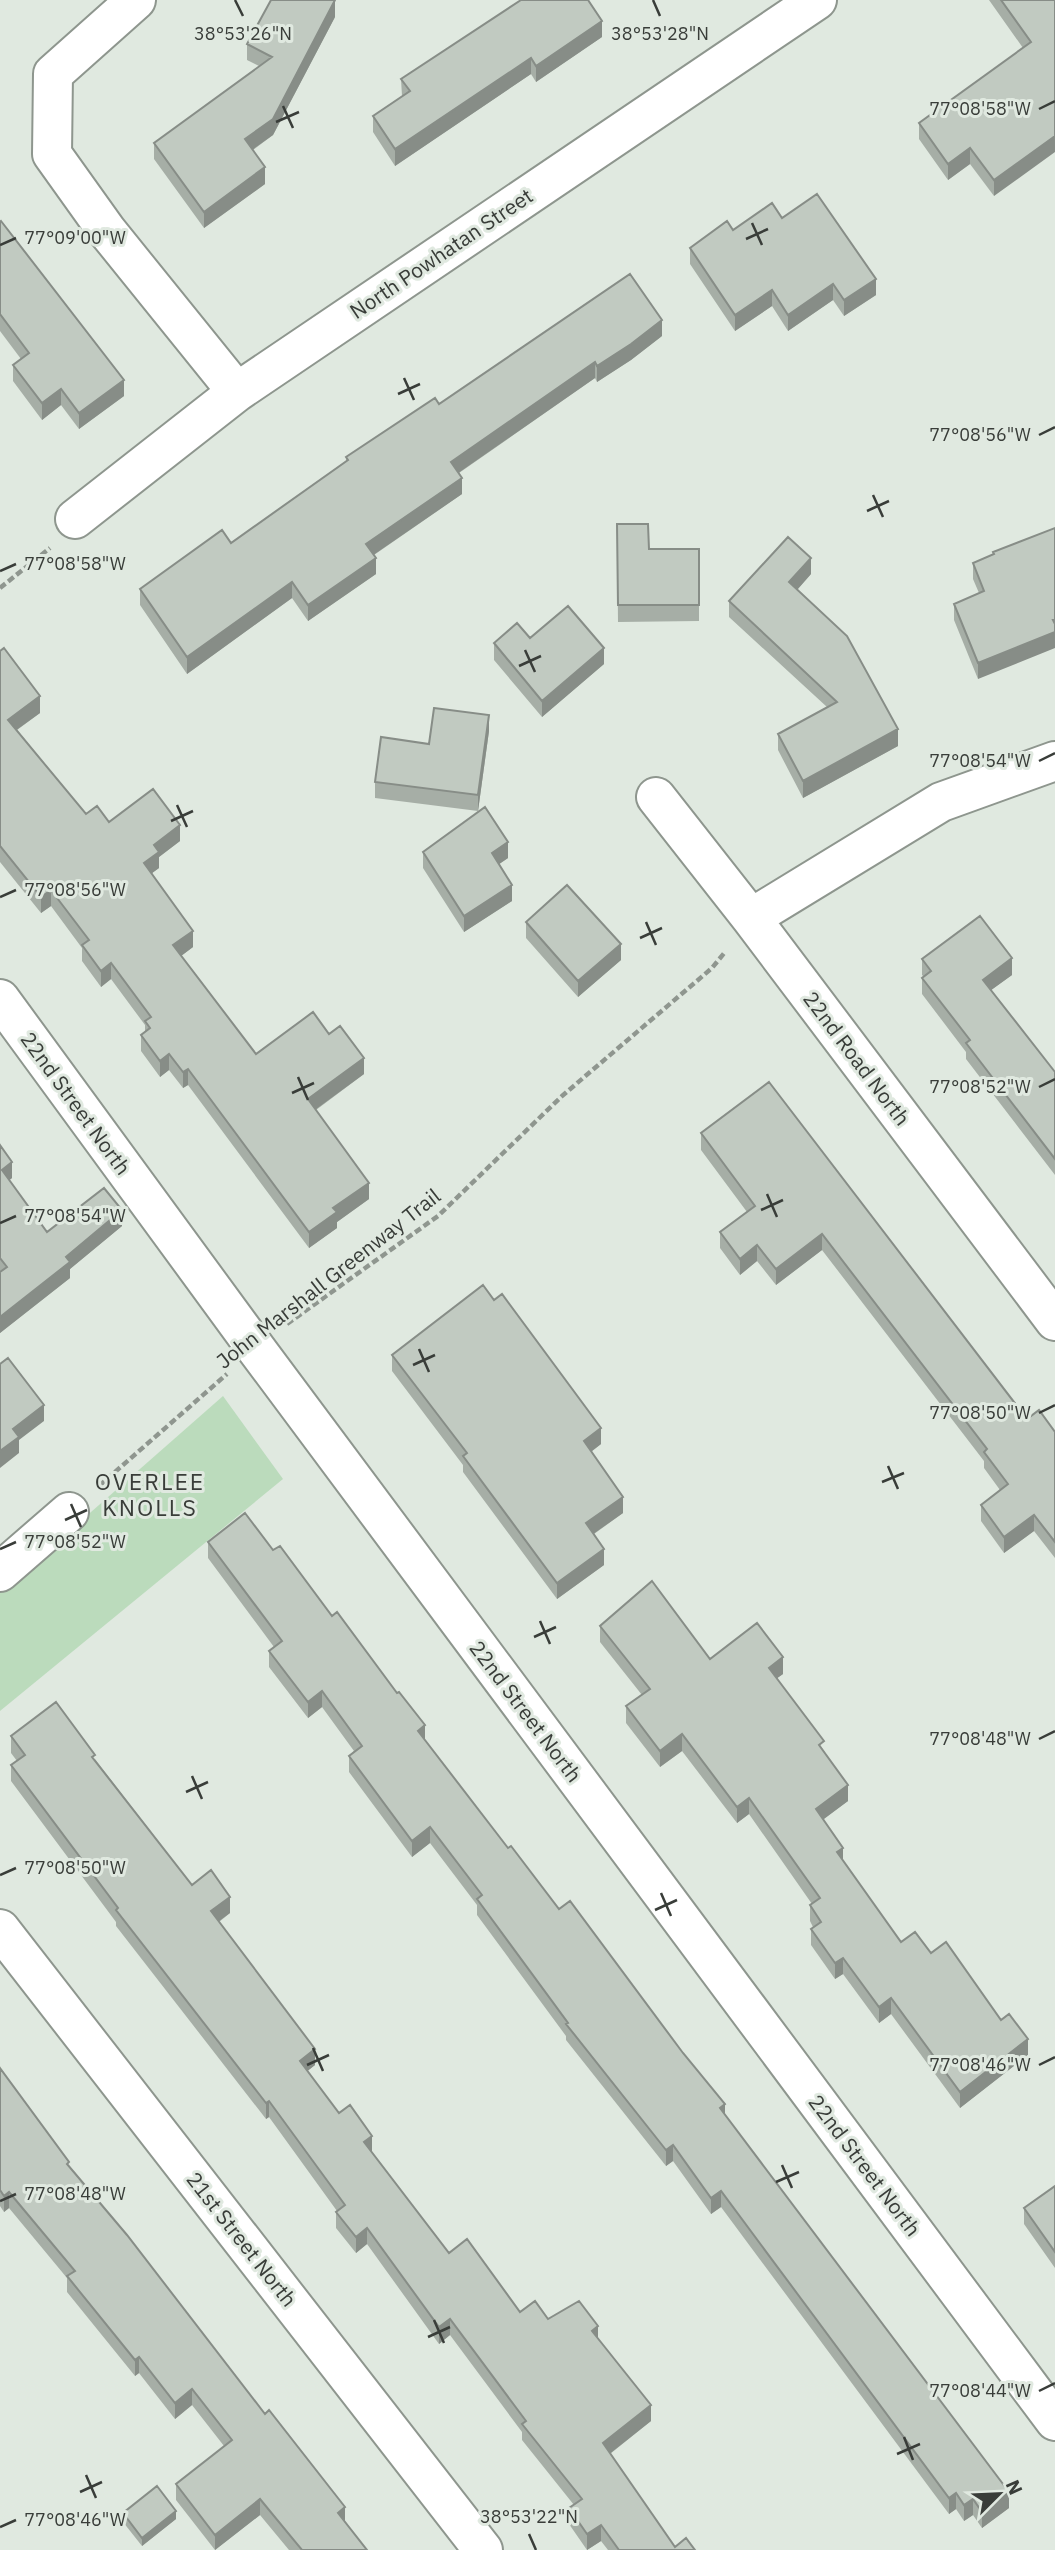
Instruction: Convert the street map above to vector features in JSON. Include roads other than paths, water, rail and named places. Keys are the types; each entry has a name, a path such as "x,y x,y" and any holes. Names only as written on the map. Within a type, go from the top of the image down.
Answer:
{"street":[{"path":"136,0 53,74 52,154 107,231 237,392"},
{"name":"North Powhatan Street","path":"75,519 237,392 817,0"},
{"path":"751,918 941,802 1055,761"},
{"name":"22nd Road North","path":"656,797 751,918 1055,1321"},
{"name":"22nd Street North","path":"0,999 257,1350 1055,2421"},
{"path":"0,1572 69,1512"},
{"name":"21st Street North","path":"0,1929 483,2550"}],"district":[{"name":"OVERLEE KNOLLS","path":"150,1494"}]}
